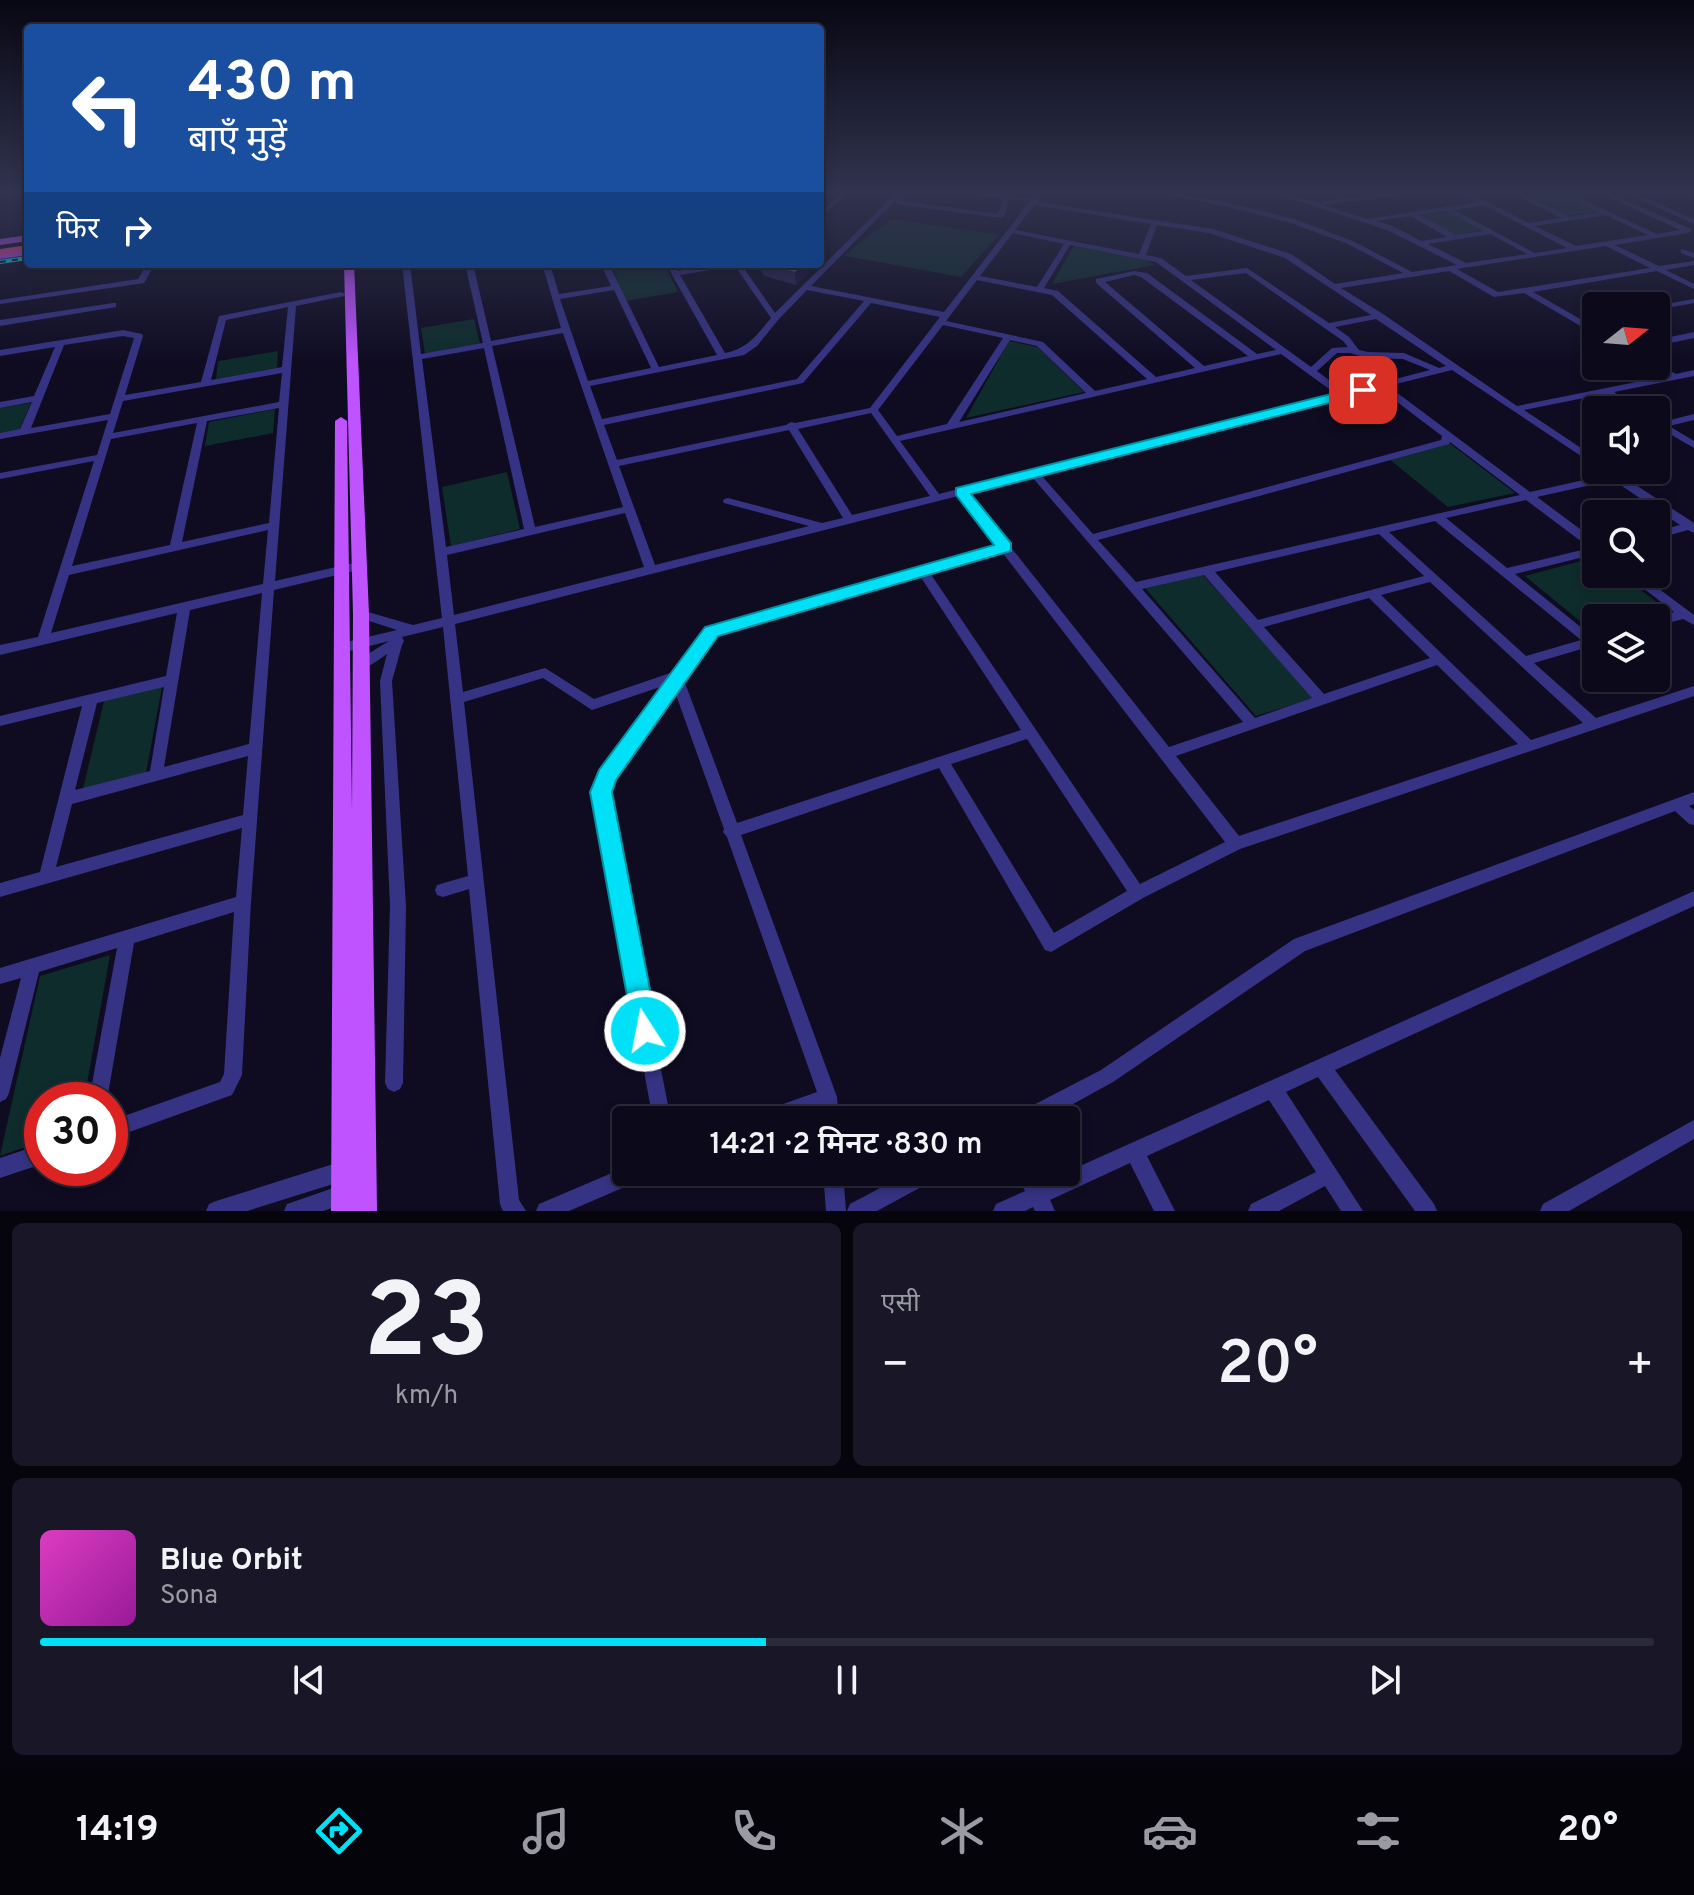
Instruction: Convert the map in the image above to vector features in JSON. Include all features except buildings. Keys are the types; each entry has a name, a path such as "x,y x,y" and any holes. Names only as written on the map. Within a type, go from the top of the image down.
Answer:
{"highway":[{"path":"0,256 24,253"}],"main road":[{"path":"338,268 342,648 353,1173 364,1211"},
{"path":"344,1203 353,1173 361,654 349,268"}],"street":[{"path":"824,267 842,250"},
{"path":"614,464 873,410 997,250"},
{"path":"1040,289 1064,250"},
{"path":"1113,250 1158,260 1344,395"},
{"path":"1142,255 1144,250"},
{"path":"1273,250 1337,286 1582,454"},
{"path":"1371,250 1412,275"},
{"path":"1433,250 1465,266"},
{"path":"1524,250 1534,255"},
{"path":"1337,286 1571,250"},
{"path":"1619,250 1694,287"},
{"path":"1684,251 1694,256"},
{"path":"824,254 834,257"},
{"path":"1451,269 1497,295 1694,263"},
{"path":"0,302 141,281 149,268"},
{"path":"407,268 441,552 510,1204 516,1211"},
{"path":"470,268 530,531"},
{"path":"547,268 651,570"},
{"path":"607,268 656,370"},
{"path":"672,268 723,357"},
{"path":"675,274 711,268"},
{"path":"738,268 775,318"},
{"path":"585,384 741,353 754,344 823,268"},
{"path":"1183,279 1247,270 1346,339 1356,352"},
{"path":"1202,369 1099,281 1134,273 1144,275 1255,357"},
{"path":"975,277 1040,289 1061,297 1154,380"},
{"path":"555,297 617,287"},
{"path":"805,287 869,300 1049,350 1093,394"},
{"path":"1525,290 1580,322"},
{"path":"205,384 222,318 341,294"},
{"path":"599,423 800,381 869,300"},
{"path":"1670,305 1694,301"},
{"path":"128,1124 226,1089 233,1075 243,902 292,304"},
{"path":"0,323 113,305"},
{"path":"1328,326 1380,316"},
{"path":"419,357 566,330"},
{"path":"0,353 123,333 139,336 43,640"},
{"path":"1670,340 1694,335"},
{"path":"951,426 1008,337"},
{"path":"24,432 61,343"},
{"path":"1311,371 1335,350 1404,356 1439,371"},
{"path":"895,439 1282,351"},
{"path":"361,654 413,630 1454,367"},
{"path":"119,399 287,369"},
{"path":"1516,409 1694,373"},
{"path":"1670,374 1675,377"},
{"path":"1382,386 1582,538"},
{"path":"1606,391 1614,396"},
{"path":"0,405 38,398"},
{"path":"107,437 284,404"},
{"path":"873,410 937,498"},
{"path":"0,436 113,416"},
{"path":"1670,421 1694,417"},
{"path":"175,548 203,419"},
{"path":"791,425 850,520"},
{"path":"1670,430 1694,445"},
{"path":"1091,538 1445,442 1447,435"},
{"path":"1,478 100,457"},
{"path":"1034,473 1253,724"},
{"path":"1133,587 1582,481"},
{"path":"1627,484 1692,528"},
{"path":"961,492 1236,844"},
{"path":"728,501 822,527"},
{"path":"441,552 629,509"},
{"path":"1437,517 1582,632"},
{"path":"64,572 275,525"},
{"path":"1670,532 1692,528"},
{"path":"1381,530 1594,725"},
{"path":"659,1106 601,792 607,776 676,676 711,632 1005,547"},
{"path":"1506,572 1582,553"},
{"path":"0,650 358,566"},
{"path":"1206,570 1322,700"},
{"path":"923,571 1137,893"},
{"path":"1255,625 1433,577"},
{"path":"1649,588 1689,618"},
{"path":"1372,594 1529,746"},
{"path":"156,775 184,608"},
{"path":"361,614 413,630"},
{"path":"342,648 361,654 396,642 413,630"},
{"path":"394,1083 398,906 386,737 386,681 396,642"},
{"path":"1524,661 1582,644"},
{"path":"1166,754 1440,659"},
{"path":"457,699 545,673 592,705 676,676"},
{"path":"676,676 829,1106"},
{"path":"0,721 172,680"},
{"path":"942,761 1051,944 1137,893 1236,844 1694,691"},
{"path":"46,877 91,699"},
{"path":"730,832 1030,732"},
{"path":"66,799 256,748"},
{"path":"1051,1106 1107,1076 1300,945 1694,798"},
{"path":"1677,804 1694,819"},
{"path":"0,890 250,819"},
{"path":"443,890 477,880"},
{"path":"1003,1211 1041,1203 1134,1151 1694,898"},
{"path":"0,976 243,902"},
{"path":"101,1082 127,937"},
{"path":"0,1093 32,967"},
{"path":"1322,1067 1427,1211"},
{"path":"1273,1089 1353,1211"},
{"path":"803,1106 828,1097"},
{"path":"1550,1211 1694,1129"},
{"path":"1134,1151 1165,1211"},
{"path":"0,1168 24,1160"},
{"path":"216,1211 353,1173"},
{"path":"1258,1211 1318,1181"},
{"path":"546,1211 612,1182"},
{"path":"834,1186 836,1211"},
{"path":"857,1211 903,1186"},
{"path":"294,1211 344,1203"}],"green space":[{"path":"852,250 986,250 961,277 845,256"},
{"path":"1071,250 1100,250 1142,257 1155,265 1052,284"},
{"path":"666,268 678,292 626,301 613,269"},
{"path":"474,319 480,344 425,354 421,328"},
{"path":"1009,341 1038,347 1084,392 966,418"},
{"path":"278,351 277,368 216,379 218,361"},
{"path":"31,403 19,430 0,433 0,408"},
{"path":"275,409 273,433 205,446 209,422"},
{"path":"1448,442 1515,493 1448,507 1389,459"},
{"path":"507,472 520,529 451,546 442,487"},
{"path":"1582,561 1582,588 1638,588 1659,604 1582,604 1582,623 1525,576"},
{"path":"1203,575 1314,698 1256,716 1145,588"},
{"path":"162,687 146,773 83,789 104,701"},
{"path":"110,955 87,1082 24,1082 24,1147 0,1156 40,976"}],"railway":[{"path":"0,262 24,259"}],"route":[{"path":"645,1031 601,792 607,776 635,740 676,676 711,632 1005,547 961,492 1363,390"}]}
